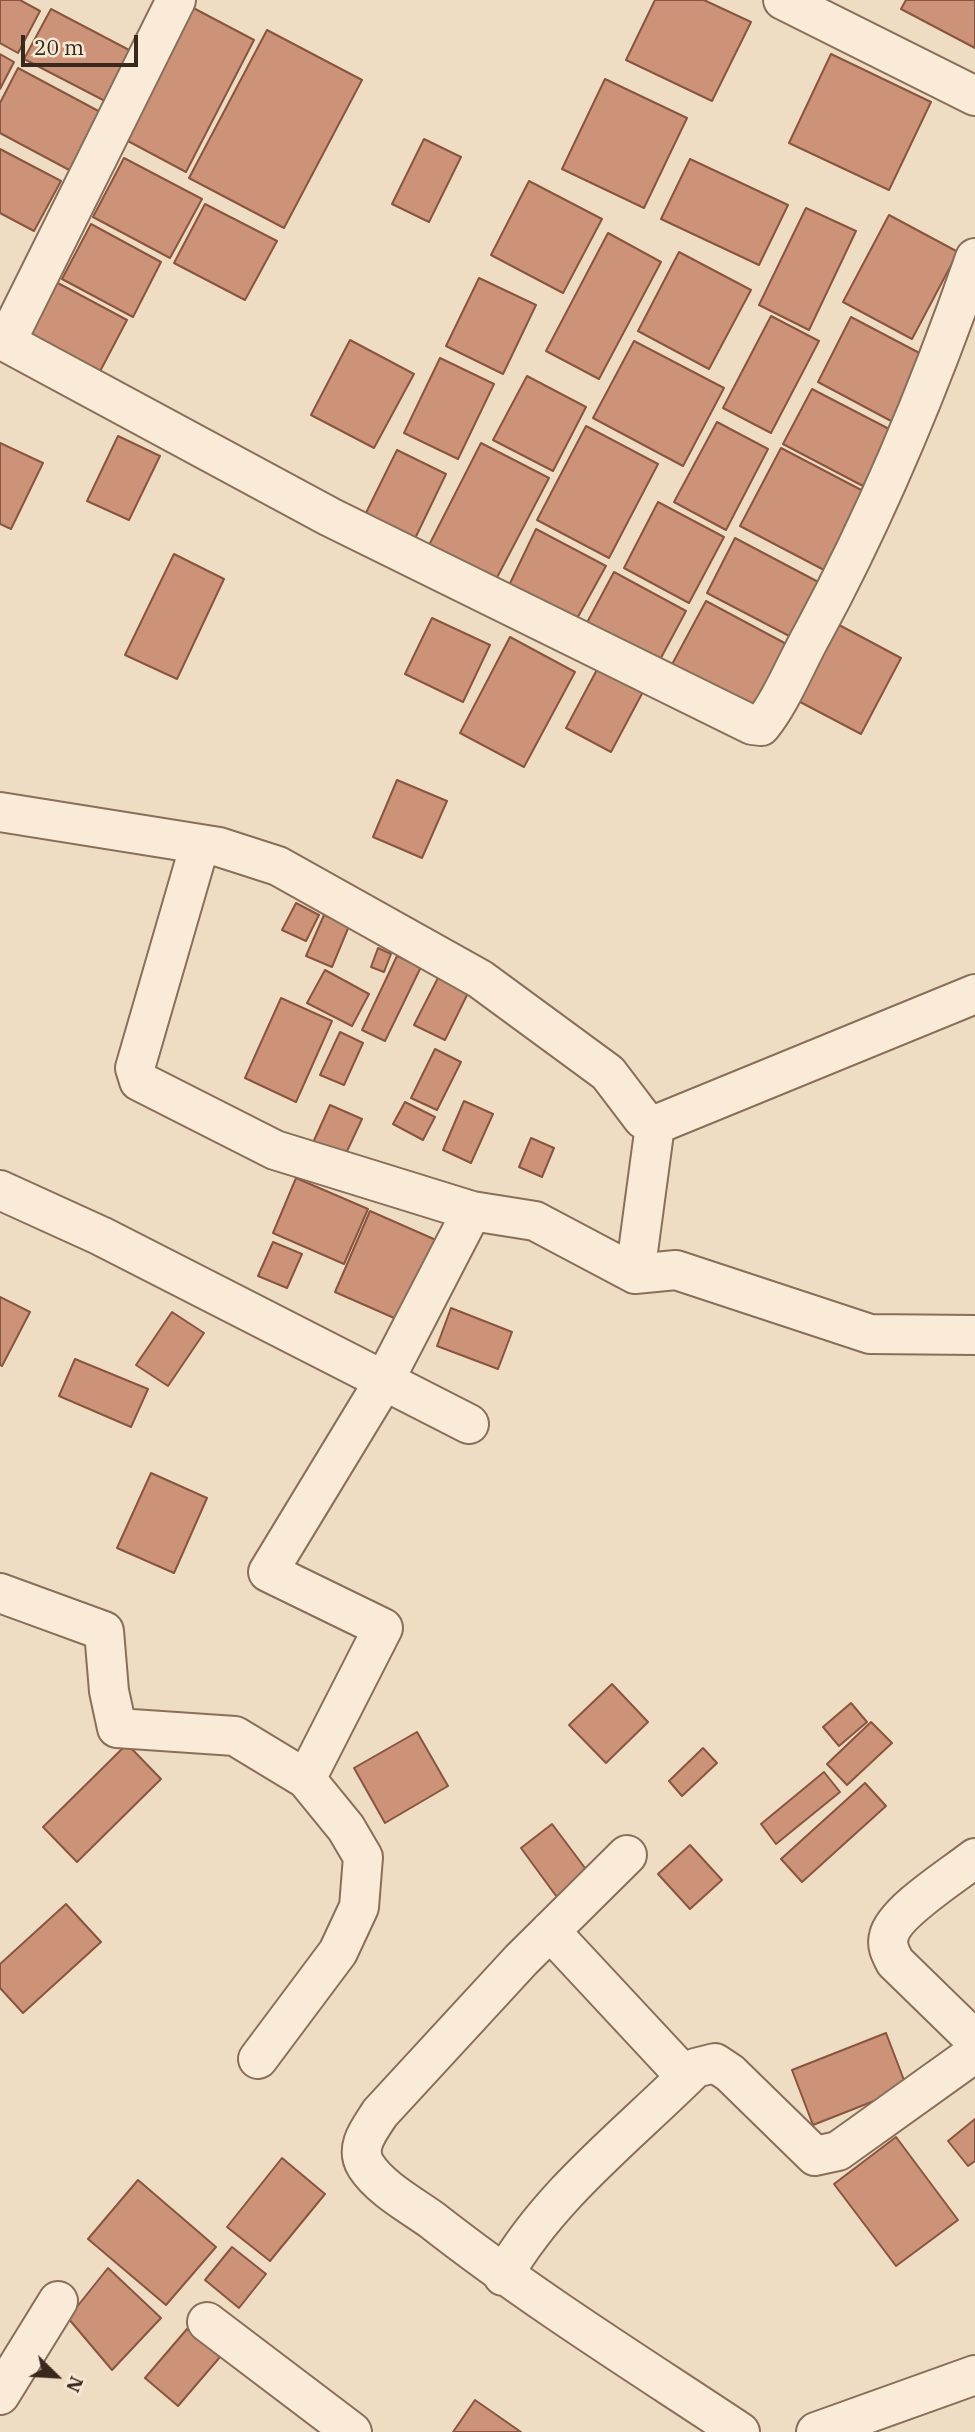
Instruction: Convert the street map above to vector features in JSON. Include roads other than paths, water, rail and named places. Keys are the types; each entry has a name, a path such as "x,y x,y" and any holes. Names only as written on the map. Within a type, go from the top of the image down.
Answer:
{"street":[{"path":"176,0 3,341 330,517 752,725 761,726 846,572 894,470 932,379 975,258"},
{"path":"783,0 975,96"},
{"path":"0,811 200,844 249,855 278,866 480,979 608,1073 643,1119 655,1125 975,994"},
{"path":"200,844 135,1068 139,1081 275,1150 472,1211 535,1220 635,1274 676,1270 870,1334 975,1335"},
{"path":"635,1274 655,1125"},
{"path":"0,1190 101,1236 469,1424"},
{"path":"306,1779 383,1628 268,1572 384,1381 472,1211"},
{"path":"0,1592 104,1631 109,1692 117,1728 235,1736 306,1779 346,1828 363,1857 359,1906 338,1952 258,2059"},
{"path":"627,1855 550,1931 380,2113 365,2136 361,2150 366,2166 385,2185 503,2276 740,2432"},
{"path":"975,1858 897,1920 889,1936 888,1949 895,1962 975,2039"},
{"path":"550,1931 686,2077"},
{"path":"503,2276 516,2253 572,2187 695,2068 715,2063 730,2073 815,2156 838,2151 975,2053"},
{"path":"0,2395 58,2301"},
{"path":"207,2322 352,2432"},
{"path":"816,2432 975,2375"}]}
